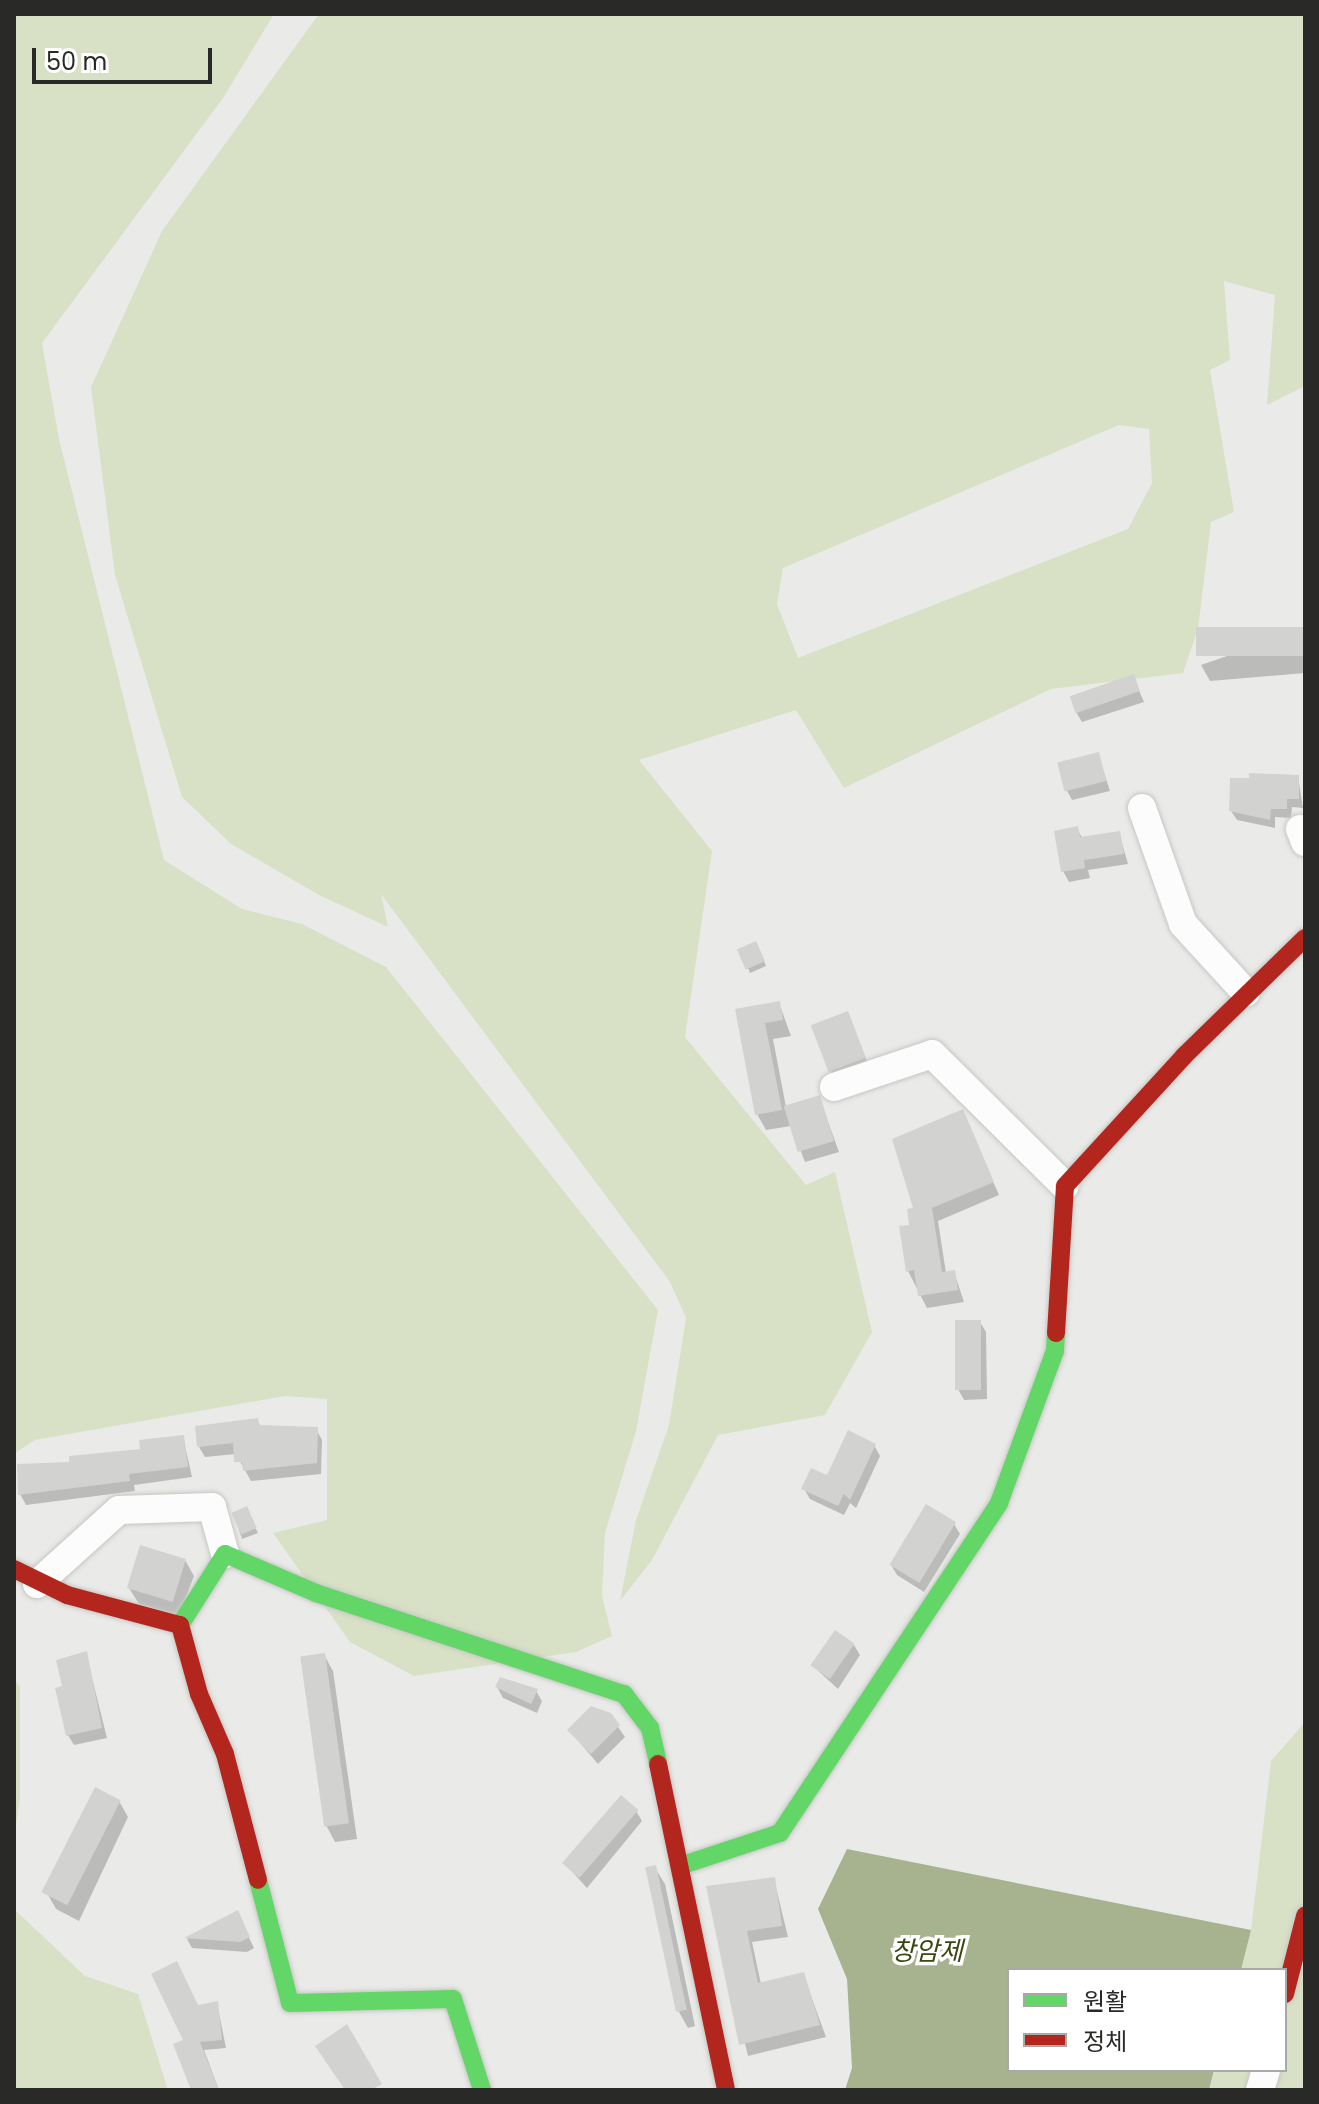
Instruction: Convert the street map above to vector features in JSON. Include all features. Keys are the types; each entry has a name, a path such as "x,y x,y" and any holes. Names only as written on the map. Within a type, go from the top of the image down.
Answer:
{"street":[{"path":"1142,808 1183,924 1246,993"},
{"path":"680,1866 780,1833 999,1503 1055,1351 1065,1186 1246,993 1305,938"},
{"path":"834,1087 932,1054 1065,1186"},
{"path":"26,1576 119,1510 212,1507 225,1554 180,1625 199,1694 225,1754 290,2003 453,1999 482,2090"},
{"path":"225,1554 316,1593 624,1694 650,1728 723,2089"},
{"path":"26,1576 180,1625"},
{"path":"1287,1986 1305,1916"}],"shaded area":[{"path":"14,14 274,14 223,98 42,343 59,439 164,860 242,909 302,924 386,967 658,1310 636,1431 605,1533 602,1596 612,1636 576,1652 414,1676 350,1642 273,1533 327,1520 327,1399 285,1396 35,1440 14,1454"},
{"path":"319,14 1305,14 1305,386 1267,405 1275,295 1224,281 1230,360 1210,370 1234,512 1211,522 1198,629 1183,673 1051,689 844,788 796,710 639,760 712,851 685,1037 806,1185 835,1172 872,1332 825,1415 718,1435 652,1560 620,1601 636,1520 669,1425 686,1318 670,1282 381,894 388,927 319,895 231,844 182,797 115,575 91,387 162,231","holes":["1119,425 1149,429 1152,483 1128,529 798,658 777,604 783,568"]},
{"path":"14,1680 20,1686 20,1798 14,1838"},
{"path":"1305,1722 1305,2090 1209,2090 1214,2072 1287,2072 1287,1968 1242,1968 1251,1930 1271,1761"},
{"path":"14,1909 85,1976 138,1994 168,2090 14,2090"}],"water":[{"name":"창암제","path":"847,1849 1251,1930 1242,1968 1007,1968 1007,2072 1214,2072 1209,2090 845,2090 852,2068 847,1979 818,1909"}],"building":[{"path":"1196,627 1305,627 1305,656 1196,656"},
{"path":"1134,674 1140,691 1076,713 1070,696"},
{"path":"1099,752 1106,781 1065,792 1057,762"},
{"path":"1249,773 1299,775 1299,799 1287,799 1287,809 1271,809 1270,820 1229,811 1230,778 1249,778"},
{"path":"1078,826 1080,837 1120,831 1124,854 1084,860 1085,868 1061,872 1054,831"},
{"path":"756,941 765,961 746,970 737,950"},
{"path":"780,1001 783,1020 765,1023 782,1110 755,1115 735,1009"},
{"path":"848,1011 866,1058 829,1072 811,1025"},
{"path":"820,1095 834,1141 798,1152 784,1106"},
{"path":"963,1109 994,1182 932,1208 942,1272 955,1270 958,1290 918,1296 914,1270 906,1272 899,1226 909,1225 907,1209 913,1208 892,1139"},
{"path":"955,1320 981,1320 981,1390 955,1390"},
{"path":"258,1418 259,1425 318,1427 317,1463 243,1471 242,1462 234,1462 233,1443 197,1447 195,1426"},
{"path":"848,1430 876,1444 850,1500 844,1494 838,1506 801,1489 811,1468 827,1475"},
{"path":"184,1435 188,1467 129,1474 130,1481 18,1495 17,1464 69,1462 69,1456 140,1449 139,1440"},
{"path":"926,1504 956,1522 919,1583 889,1565"},
{"path":"247,1506 257,1528 241,1535 231,1513"},
{"path":"140,1545 186,1559 173,1602 127,1588"},
{"path":"835,1630 855,1644 830,1679 810,1665"},
{"path":"87,1651 102,1728 66,1736 55,1688 62,1686 56,1660"},
{"path":"325,1653 349,1823 324,1827 300,1656"},
{"path":"500,1677 538,1689 531,1704 495,1687"},
{"path":"591,1706 611,1713 620,1725 591,1754 567,1730"},
{"path":"95,1787 121,1800 67,1905 41,1892"},
{"path":"621,1795 638,1810 579,1878 562,1863"},
{"path":"656,1865 687,2010 676,2012 645,1867"},
{"path":"775,1877 782,1926 747,1931 758,1983 804,1972 820,2025 739,2045 706,1886"},
{"path":"238,1910 250,1937 240,1942 184,1938"},
{"path":"177,1961 198,2005 218,2001 222,2040 200,2042 219,2090 191,2090 173,2044 183,2040 151,1974"},
{"path":"347,2024 382,2084 371,2090 345,2090 315,2046"}],"traffic: fast":[{"path":"680,1866 780,1833 999,1503 1055,1351 1056,1333"},
{"path":"180,1625 225,1554 316,1593 624,1694 650,1728 658,1764"},
{"path":"258,1880 290,2003 453,1999 482,2090"}],"traffic: jam":[{"path":"1056,1333 1065,1186 1184,1056 1305,938"},
{"path":"14,1569 67,1595 180,1625 199,1694 225,1754 258,1880"},
{"path":"658,1764 726,2090"},
{"path":"1287,1986 1305,1916"}]}
